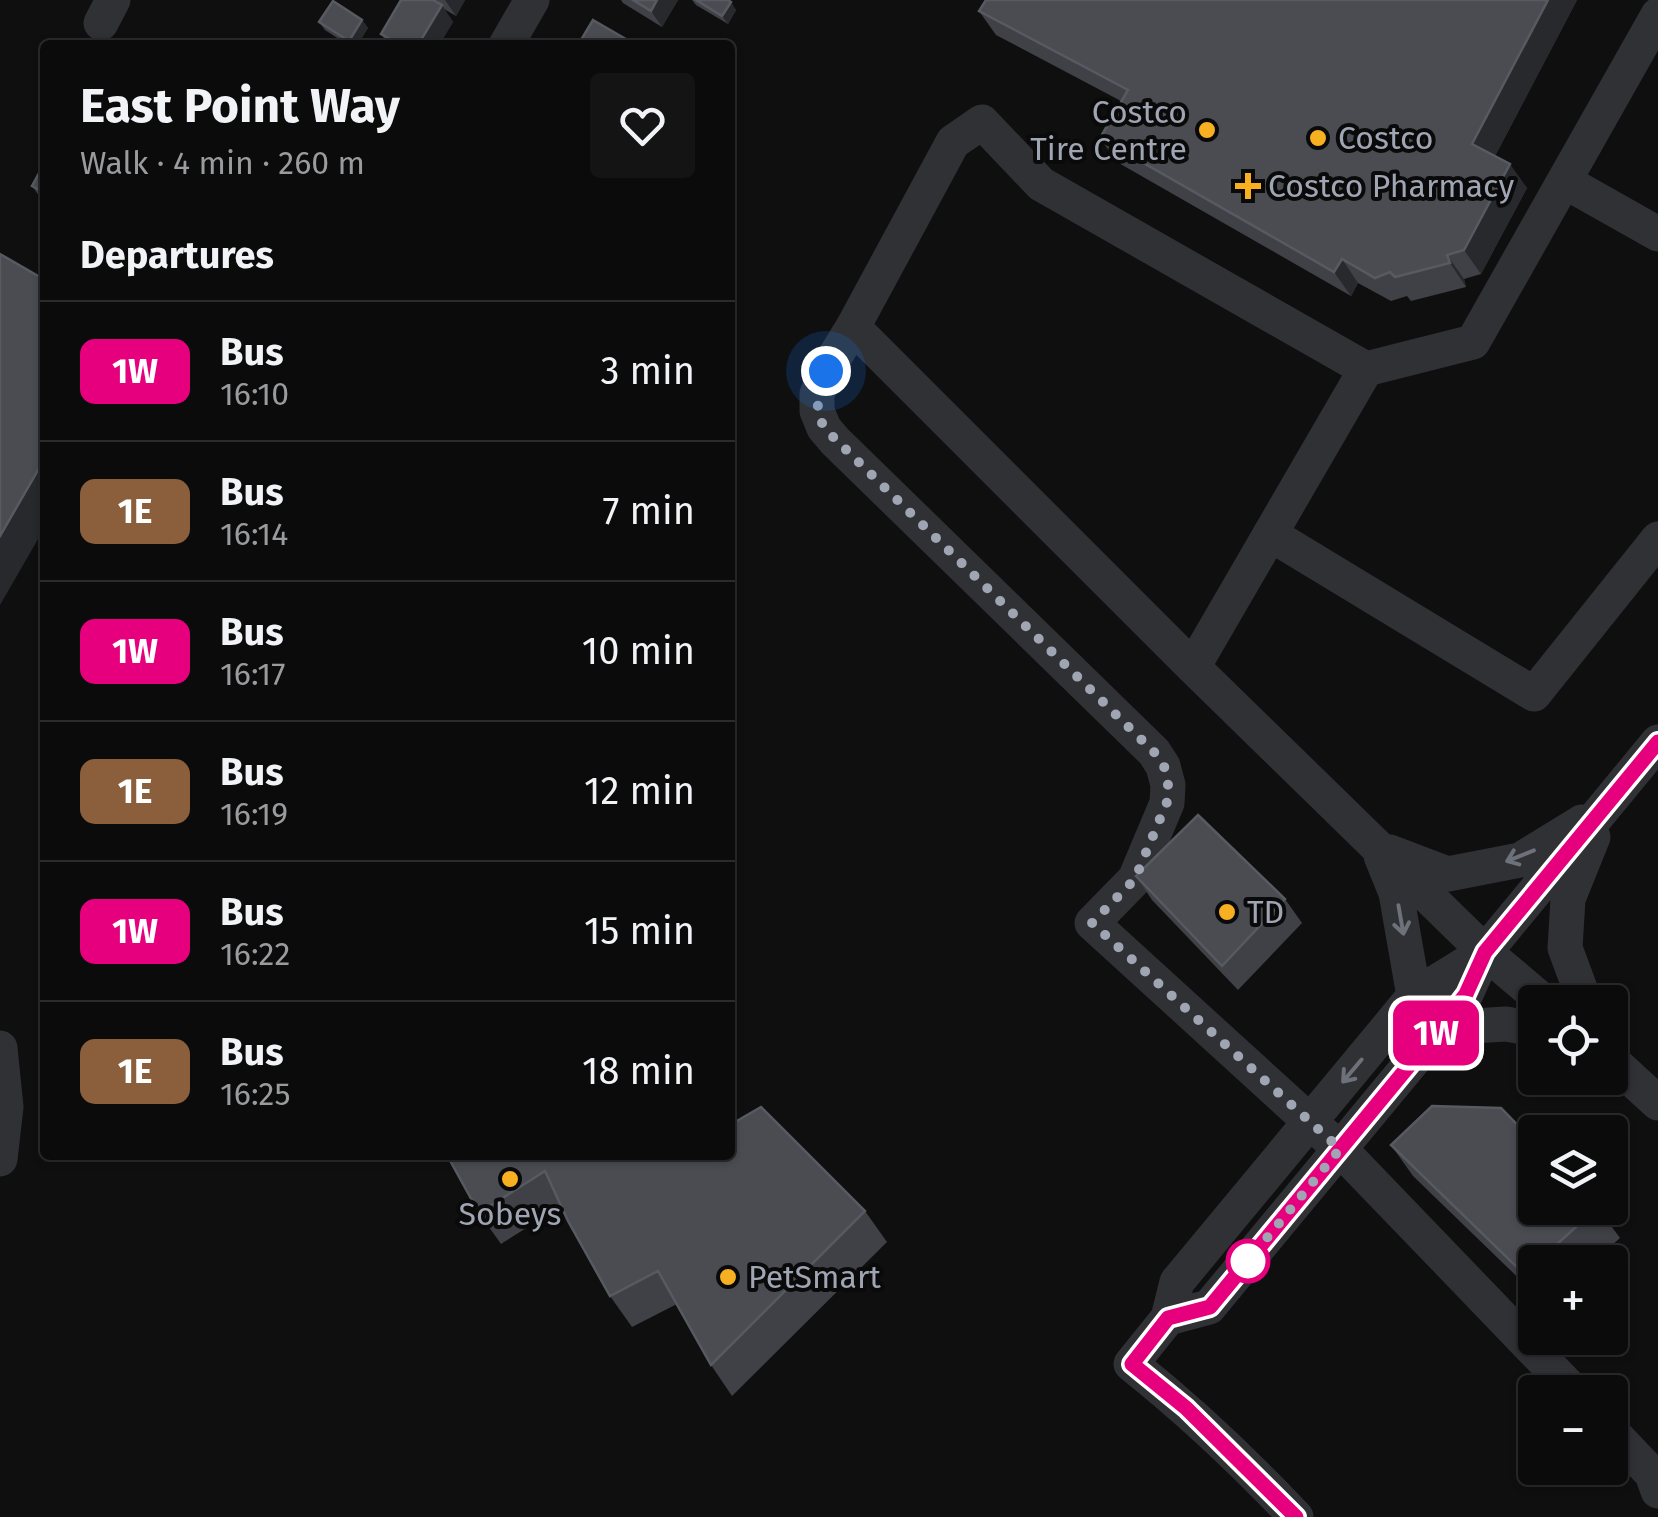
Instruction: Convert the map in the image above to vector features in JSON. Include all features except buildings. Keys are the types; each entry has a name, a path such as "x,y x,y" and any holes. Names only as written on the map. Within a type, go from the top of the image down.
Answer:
{"street":[{"path":"509,40 532,0"},
{"path":"1558,1375 1340,1149 1092,923 1135,879 1167,802 1164,766 824,428 817,411 818,394 826,371 953,142 982,122 1042,184 1366,369 1473,342 1658,15"},
{"path":"1564,181 1658,234"},
{"path":"853,328 1193,668 1485,952 1524,985"},
{"path":"1193,668 1366,369"},
{"path":"1270,534 1534,694 1658,539"},
{"path":"1168,1318 1210,1307 1440,1028 1466,994 1485,952 1658,742"},
{"path":"1377,847 1448,874 1520,860 1604,808"},
{"path":"1579,985 1565,948 1568,899 1604,808"},
{"path":"1377,847 1396,893 1414,996"},
{"path":"1296,1517 1186,1408 1132,1364 1168,1318 1177,1282 1414,996 1485,952"},
{"path":"1440,1028 1518,1026"},
{"path":"0,1048 6,1107 0,1159"},
{"path":"1628,1075 1658,1102"},
{"path":"1628,1449 1652,1474 1658,1491"}],"bus line":[{"name":"1W","path":"1296,1517 1186,1408 1132,1364 1168,1318 1210,1307 1440,1028 1466,994 1485,952 1658,742"}],"place":[{"name":"Costco Tire Centre","path":"1207,130"},
{"name":"Costco","path":"1318,138"},
{"name":"Costco Pharmacy","path":"1248,186"},
{"name":"TD","path":"1227,912"},
{"name":"Sobeys","path":"510,1179"},
{"name":"PetSmart","path":"728,1277"}],"route":[{"path":"826,371 817,411 824,428 1164,766 1167,802 1135,879 1092,923 1340,1149 1248,1261"}]}
